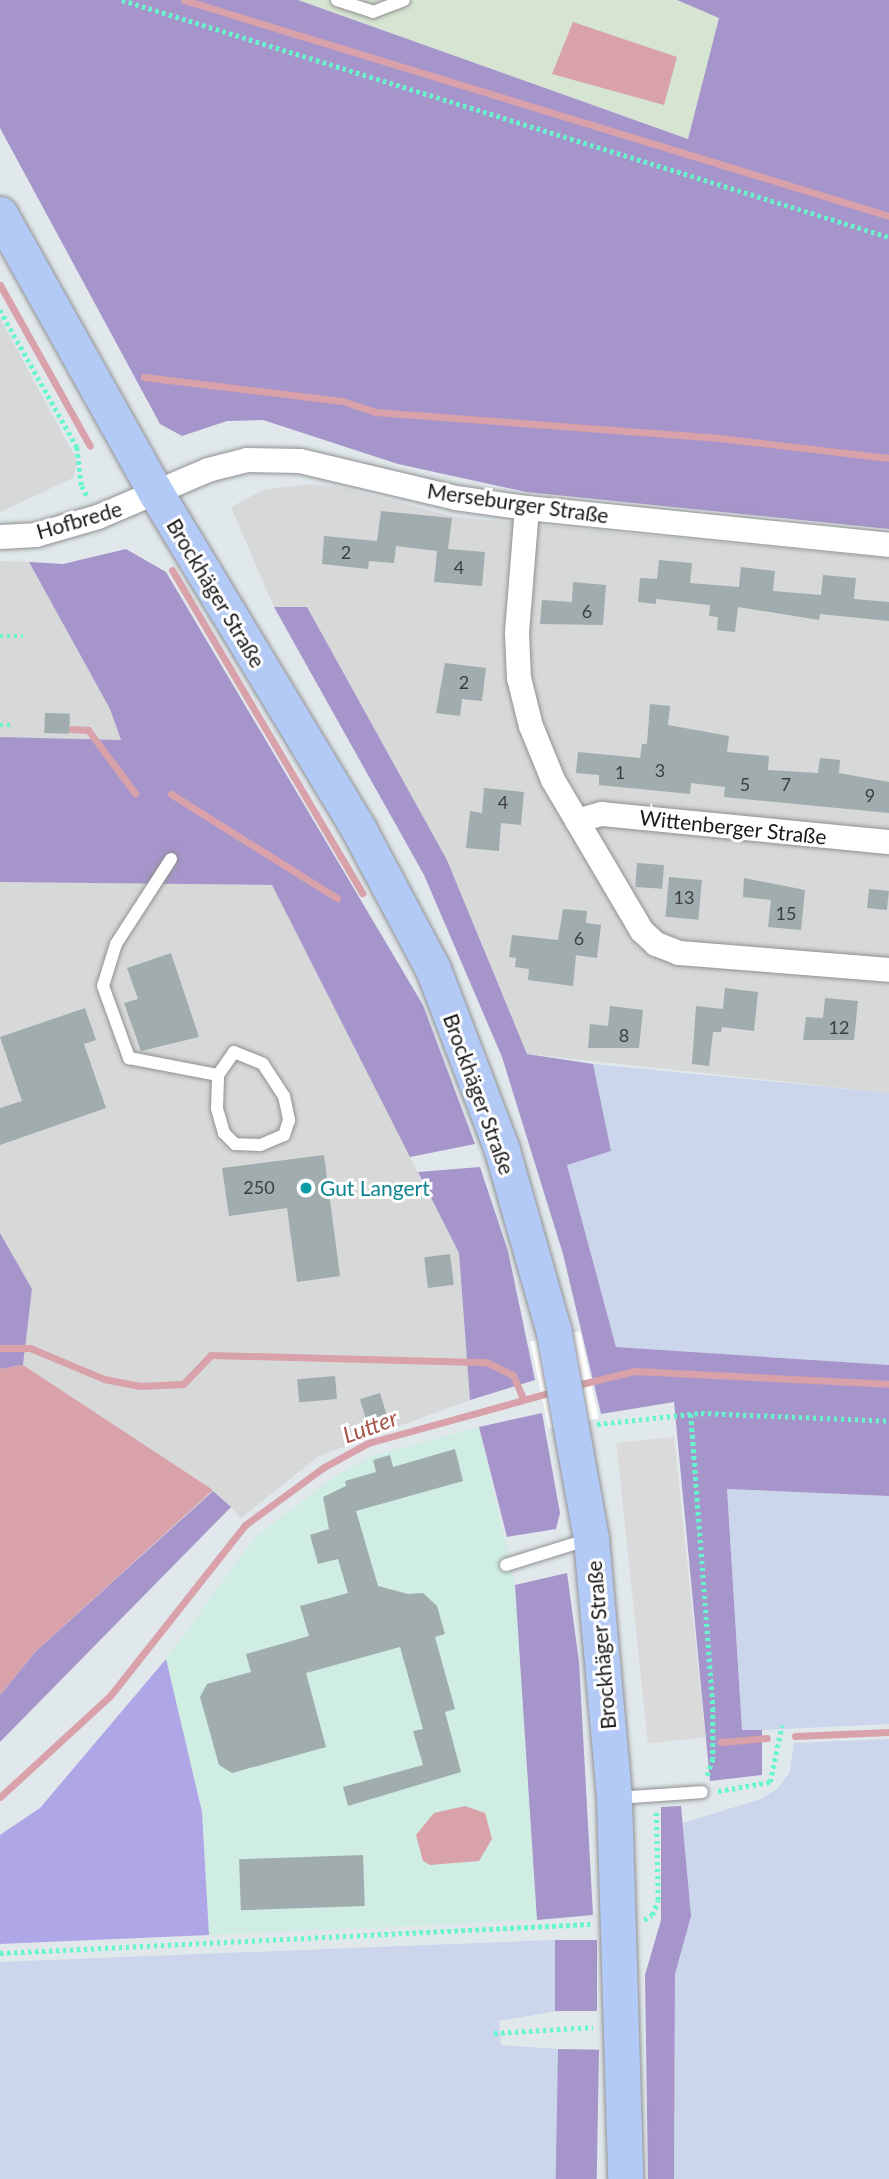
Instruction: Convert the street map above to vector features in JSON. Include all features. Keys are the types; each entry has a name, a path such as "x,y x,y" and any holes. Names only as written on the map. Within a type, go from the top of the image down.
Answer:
{"main road":[{"name":"Brockhäger Straße","path":"0,214 156,494 359,830 433,969 502,1150 554,1333 591,1539 614,1798 625,2179"}],"street":[{"name":"Merseburger Straße","path":"156,494 208,470 247,460 300,461 456,498 527,508 889,545"},
{"name":"Hofbrede","path":"0,537 36,535 98,517 156,494"},
{"path":"527,508 517,633 519,678 549,769 642,931 656,944 679,953 889,971"},
{"name":"Wittenberger Straße","path":"577,821 602,814 889,842"}],"lane":[{"path":"337,0 373,12 404,0"},
{"path":"171,859 116,944 103,986 129,1058 218,1075"},
{"path":"234,1052 263,1064 284,1096 289,1120 284,1135 260,1145 234,1144 224,1133 216,1108 218,1075 234,1052"},
{"path":"506,1565 591,1539"},
{"path":"614,1798 702,1792"}],"path":[{"path":"122,0 889,237"},
{"path":"0,310 77,447 82,486 98,517"},
{"path":"0,636 23,636"},
{"path":"0,725 12,725"},
{"path":"572,1428 691,1414 889,1421"},
{"path":"691,1414 713,1708 713,1759 702,1792 740,1790 770,1782 782,1725"},
{"path":"0,1953 643,1921 652,1915 658,1900 656,1795"},
{"path":"494,2033 622,2025"}],"shaded area":[{"path":"0,0 298,0 688,139 719,18 677,0 889,0 889,529 526,492 398,464 263,420 227,421 182,436 160,424 0,128"},
{"path":"298,0 677,0 719,18 689,139"},
{"path":"573,22 677,57 664,105 552,74"},
{"path":"0,318 78,462 73,478 0,512"},
{"path":"307,484 344,488 455,517 889,558 889,1093 527,1054 447,860 307,607 274,607 231,507 263,490"},
{"path":"126,549 166,572 423,1005 475,1144 410,1157 272,885 0,882 0,737 121,740 110,709 29,562 63,564"},
{"path":"0,561 29,562 110,709 121,740 0,737"},
{"path":"274,607 307,607 447,860 527,1054 593,1064 611,1151 567,1165 616,1347 889,1365 889,1496 727,1489 742,1730 762,1730 762,1775 710,1781 674,1402 601,1414 563,1254 502,1057 424,875"},
{"path":"0,882 272,885 459,1253 470,1400 319,1456 241,1518 213,1490 23,1365 32,1289 0,1233"},
{"path":"593,1064 889,1093 889,1365 616,1347 567,1165 611,1151"},
{"path":"480,1167 508,1251 535,1380 470,1400 459,1253 418,1172"},
{"path":"0,1233 32,1289 23,1365 0,1369"},
{"path":"23,1365 213,1490 35,1652 0,1695 0,1369"},
{"path":"542,1413 560,1513 556,1529 507,1537 479,1427"},
{"path":"479,1427 515,1585 537,1920 209,1935 202,1812 166,1659 256,1536 334,1477 372,1456"},
{"path":"674,1437 706,1737 648,1743 616,1443"},
{"path":"727,1489 889,1496 889,1724 742,1731"},
{"path":"213,1491 231,1507 0,1742 0,1695 35,1652"},
{"path":"567,1573 579,1662 593,1915 537,1920 515,1585"},
{"path":"166,1659 202,1812 209,1935 0,1944 0,1835 40,1808"},
{"path":"889,1739 889,2179 674,2179 675,1974 690,1916 683,1823 761,1799 777,1789 790,1772 794,1743"},
{"path":"465,1806 485,1813 492,1839 479,1861 430,1865 423,1861 416,1835 434,1813"},
{"path":"681,1806 691,1916 675,1974 674,2179 648,2179 645,1975 661,1920 661,1807"},
{"path":"555,1940 557,2011 499,2021 501,2045 558,2049 560,2179 0,2179 0,1962"},
{"path":"555,1940 597,1940 597,2011 555,2011"},
{"path":"558,2049 599,2050 597,2179 556,2179"}],"pier":[{"path":"580,1331 599,1418 549,1429 530,1342"}],"building":[{"path":"381,511 452,518 448,549 485,552 482,586 434,582 437,551 396,546 394,563 369,561 368,569 322,564 324,536 377,541"},
{"path":"659,560 692,563 690,583 739,587 741,567 775,571 773,591 821,595 823,575 856,578 854,599 889,602 889,621 820,614 819,620 738,607 735,632 717,630 718,617 709,616 710,605 656,599 656,604 638,602 640,578 657,579"},
{"path":"573,582 606,585 603,625 540,624 542,600 572,602"},
{"path":"445,663 486,668 482,701 462,699 460,716 436,713"},
{"path":"650,704 670,706 668,725 729,736 727,752 769,756 768,770 818,773 820,758 840,760 839,773 889,782 889,813 724,797 725,787 691,783 690,794 599,785 599,775 576,773 578,752 640,758 642,744 647,744"},
{"path":"45,713 70,714 69,734 44,733"},
{"path":"484,788 524,792 521,825 501,823 499,851 466,848 470,811 482,813"},
{"path":"637,863 664,865 662,889 635,887"},
{"path":"669,877 702,880 698,920 666,917"},
{"path":"744,878 805,890 801,930 768,927 771,900 743,897"},
{"path":"869,889 889,891 887,910 867,908"},
{"path":"563,909 587,911 586,923 601,925 597,958 576,955 573,986 528,980 529,969 515,967 516,958 509,957 512,935 558,940"},
{"path":"171,953 199,1037 141,1051 124,1003 138,999 127,968"},
{"path":"725,988 758,992 754,1031 722,1027 721,1032 713,1032 709,1066 692,1064 696,1006 723,1009"},
{"path":"825,998 858,1001 854,1040 803,1040 806,1017 823,1018"},
{"path":"610,1006 643,1010 639,1048 588,1048 590,1024 608,1026"},
{"path":"85,1008 96,1040 84,1044 106,1108 0,1145 0,1108 22,1101 0,1037"},
{"path":"324,1155 340,1276 297,1282 287,1208 229,1216 222,1168"},
{"path":"450,1254 454,1285 428,1288 424,1257"},
{"path":"335,1376 337,1399 299,1402 297,1379"},
{"path":"380,1393 390,1426 370,1432 360,1399"},
{"path":"455,1449 463,1481 356,1511 378,1586 408,1594 423,1593 437,1606 445,1634 435,1637 455,1709 445,1712 461,1772 348,1806 343,1787 423,1765 413,1731 423,1729 400,1647 306,1673 326,1747 232,1773 219,1765 200,1697 207,1684 251,1672 246,1654 309,1636 300,1606 348,1593 338,1559 318,1564 310,1535 329,1529 323,1497 346,1486 345,1481 376,1472 373,1460 390,1455 393,1467"},
{"path":"363,1855 365,1906 241,1910 239,1859"}],"waterway":[{"path":"184,0 889,216"},
{"path":"0,285 90,446"},
{"path":"144,377 342,401 375,412 710,437 889,458"},
{"path":"172,570 362,893"},
{"path":"72,729 88,730 135,793"},
{"path":"171,794 337,898"},
{"path":"0,1348 30,1348 104,1379 140,1386 183,1384 211,1355 486,1362 513,1375 523,1399"},
{"name":"Lutter","path":"573,1386 635,1371 889,1384"},
{"name":"Lutter","path":"0,1797 110,1696 245,1525 324,1467 368,1443 555,1391"},
{"path":"795,1736 889,1732"},
{"path":"721,1742 767,1738"}],"place":[{"name":"Gut Langert","path":"306,1188"}]}
